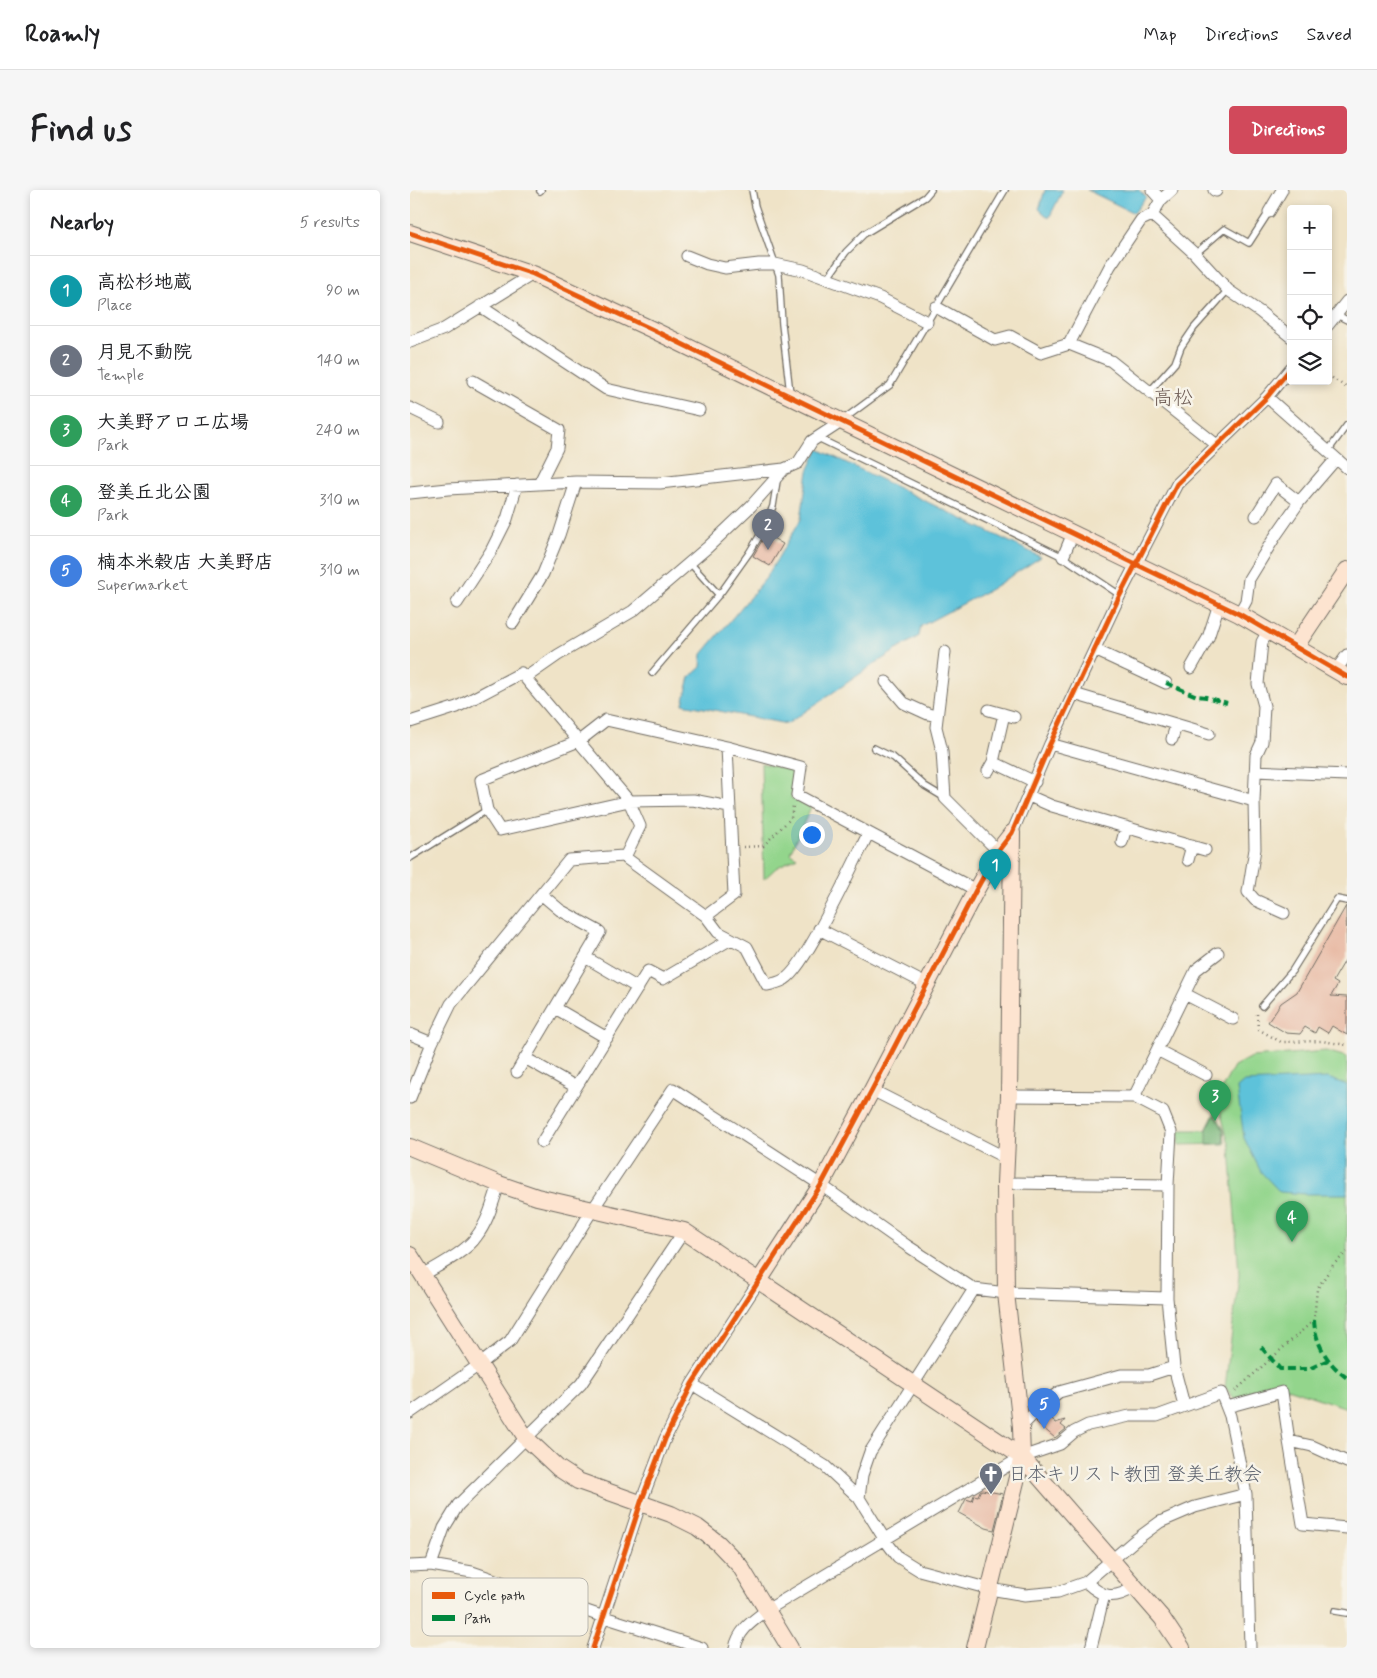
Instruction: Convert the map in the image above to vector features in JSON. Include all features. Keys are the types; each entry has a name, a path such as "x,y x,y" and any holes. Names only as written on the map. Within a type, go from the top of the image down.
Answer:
{"street":[{"path":"1152,190 1161,200"},
{"path":"1069,344 1110,266 1141,220 1152,215 1161,200 1172,190"},
{"path":"1269,212 1282,190"},
{"path":"1152,215 1195,254 1228,290 1287,334"},
{"path":"410,233 533,274 651,329 1219,604 1296,646 1341,674 1347,654"},
{"path":"687,256 707,264 725,268 775,264 803,270 880,298 927,322"},
{"path":"410,342 444,329 533,274"},
{"path":"1342,318 1347,301"},
{"path":"480,306 606,390 699,410"},
{"path":"936,308 995,340 1010,336 1041,353 1069,344 1111,361 1217,445"},
{"path":"593,1648 641,1502 665,1439 692,1384 821,1185 976,890 998,851 1012,833 1050,744 1120,595 1177,484 1267,397 1287,373"},
{"path":"473,381 559,430 558,448 539,484"},
{"path":"1267,397 1347,468"},
{"path":"410,408 439,422"},
{"path":"410,493 576,482 660,483 780,472 798,463 812,441 841,422"},
{"path":"1239,614 1246,601 1249,579 1332,455"},
{"path":"525,678 558,655 633,611 690,563 752,506 780,472"},
{"path":"513,623 543,574 559,535 576,482"},
{"path":"1256,516 1276,484 1299,502"},
{"path":"457,603 496,543 507,519 517,485"},
{"path":"1063,557 1073,533"},
{"path":"1296,646 1347,570"},
{"path":"1192,668 1208,638 1219,604"},
{"path":"1268,631 1262,642 1258,684 1264,706 1262,742 1256,755 1254,801 1255,849 1248,892 1255,900 1284,913"},
{"path":"1095,650 1166,683"},
{"path":"945,652 936,728 942,752 945,798 998,851"},
{"path":"410,722 457,707 521,674 579,741 628,802 640,826 625,857"},
{"path":"886,682 904,703 937,716"},
{"path":"1074,694 1209,734"},
{"path":"989,710 1009,716 991,767 1035,782"},
{"path":"729,807 693,800 628,802 500,830 488,810 481,780 579,741 606,720 727,747 801,767 798,795 976,890"},
{"path":"1172,738 1176,724"},
{"path":"1050,744 1254,801"},
{"path":"706,916 734,895 727,747"},
{"path":"1255,772 1347,775"},
{"path":"1029,796 1052,806 1205,850"},
{"path":"1122,842 1126,827"},
{"path":"975,1648 1022,1457 1021,1427 1006,1293 1005,1183 1009,1096 1012,833"},
{"path":"410,1098 450,1004 570,860 625,857 706,916 718,932 747,947 767,985 785,979 797,968 868,834"},
{"path":"1188,860 1192,846"},
{"path":"517,1072 600,932 560,910 541,894"},
{"path":"819,929 926,984"},
{"path":"542,1142 648,971 663,979 731,939"},
{"path":"1134,1097 1196,970 1218,953"},
{"path":"584,957 638,988"},
{"path":"1184,994 1233,1019"},
{"path":"555,1008 607,1038"},
{"path":"410,1034 432,1043"},
{"path":"1157,1050 1206,1075"},
{"path":"525,1058 576,1087"},
{"path":"410,1412 479,1365 510,1341 592,1209 673,1089 821,1185 906,1245 974,1289 1006,1293 1167,1298"},
{"path":"872,1090 1006,1158"},
{"path":"1009,1096 1134,1097 1163,1112 1171,1132 1168,1185 1167,1298 1174,1367 1184,1406"},
{"path":"410,1147 499,1184 537,1197 684,1231 1022,1457 1162,1618 1182,1648"},
{"path":"1005,1183 1168,1185"},
{"path":"423,1275 457,1254 476,1239 487,1218 499,1184"},
{"path":"431,1565 444,1528 458,1505 581,1384 684,1231"},
{"path":"410,1255 526,1438 558,1468 578,1481 671,1514 697,1527 718,1543 740,1566 790,1648"},
{"path":"859,1498 862,1474 870,1452 974,1289"},
{"path":"1021,1427 1042,1405 1059,1392 1121,1375 1149,1375 1174,1367"},
{"path":"692,1384 825,1466 859,1498 898,1557 918,1570 990,1589 1025,1595 1058,1592 1086,1582 1134,1541 1160,1522 1195,1507 1246,1494"},
{"path":"1225,1403 1282,1392 1303,1524 1347,1528"},
{"path":"735,1648 736,1642 744,1628 767,1610 1022,1457 1060,1444 1074,1432 1088,1425 1130,1416 1157,1416 1221,1393 1246,1494 1250,1648"},
{"path":"1289,1441 1312,1446 1347,1462"},
{"path":"410,1566 431,1565 472,1572 490,1578"},
{"path":"1086,1582 1094,1590 1104,1595 1116,1596 1135,1587"},
{"path":"1091,1648 1104,1595"},
{"path":"588,1612 702,1648"}],"lane":[{"path":"752,190 755,206 779,275 782,324 791,398"},
{"path":"827,279 846,252 864,234 925,197 931,190"},
{"path":"841,422 890,385 1005,190"},
{"path":"1195,254 1224,229 1249,243 1269,212"},
{"path":"1150,391 1175,363 1181,348 1194,328 1228,290"},
{"path":"1332,455 1347,425"},
{"path":"818,438 1063,557 1120,595"},
{"path":"652,673 719,594 765,527 773,506 780,472"},
{"path":"690,563 719,594"},
{"path":"874,748 894,758 925,786 945,798"},
{"path":"410,858 488,810"},
{"path":"1262,1006 1292,971 1337,899 1347,901"},
{"path":"1335,1611 1347,1613"}],"path":[{"path":"1332,378 1347,388"},
{"path":"731,848 763,846 791,818 792,809 798,795"},
{"path":"1262,1006 1257,1014 1258,1029 1281,1042 1322,1041 1347,1045"},
{"path":"1225,1403 1231,1395 1314,1320 1317,1289 1333,1265 1347,1252"}],"green space":[{"path":"761,763 793,771 796,775 791,798 811,807 790,853 797,857 776,868 764,879"},
{"path":"1326,1051 1347,1057 1347,1408 1284,1387 1237,1400 1225,1387 1239,1275 1230,1147 1220,1111 1221,1090 1234,1066 1251,1057"},
{"path":"1215,1112 1224,1130 1225,1144 1179,1145 1179,1130 1206,1130"},
{"path":"1214,1116 1223,1130 1224,1143 1207,1144 1207,1129"}],"water":[{"path":"1045,190 1063,190 1049,218 1039,209"},
{"path":"1087,190 1139,190 1146,197 1134,213"},
{"path":"818,449 1041,557 991,589 921,626 919,636 787,724 683,704 690,677 701,667 702,654 766,578 801,519 808,471"},
{"path":"1328,1078 1347,1085 1347,1194 1280,1192 1261,1172 1244,1138 1237,1088 1244,1082"}],"building":[{"path":"766,534 783,544 770,566 753,556"},
{"path":"1346,906 1347,957 1333,981 1338,984 1331,996 1347,997 1347,1035 1332,1026 1328,1033 1318,1027 1315,1033 1305,1027 1300,1034 1286,1033 1268,1022 1281,1003 1297,992"},
{"path":"1047,1411 1055,1423 1065,1420 1061,1425 1066,1429 1055,1438 1036,1422"},
{"path":"982,1490 1003,1494 994,1530 986,1528 959,1513 966,1499 972,1501 974,1495 978,1496"}],"marked path":[{"path":"1166,683 1197,696 1227,703"},
{"path":"1314,1320 1317,1337 1324,1353 1328,1360 1347,1378"},
{"path":"1261,1347 1280,1369 1309,1369 1328,1360"}],"cycle path":[{"path":"410,233 533,274 651,329 1239,614 1347,677"},
{"path":"593,1648 641,1502 665,1439 692,1384 821,1185 976,890 998,851 1012,833 1050,744 1120,595 1177,484 1267,397 1287,373"}],"place":[{"name":"月見不動院","path":"768,550"},
{"name":"高松杉地蔵","path":"995,890"},
{"name":"大美野アロエ広場","path":"1215,1121"},
{"name":"登美丘北公園","path":"1292,1242"},
{"name":"楠本米穀店 大美野店","path":"1044,1429"},
{"name":"日本キリスト教団 登美丘教会","path":"991,1495"}],"district":[{"name":"高松","path":"1173,398"}]}
